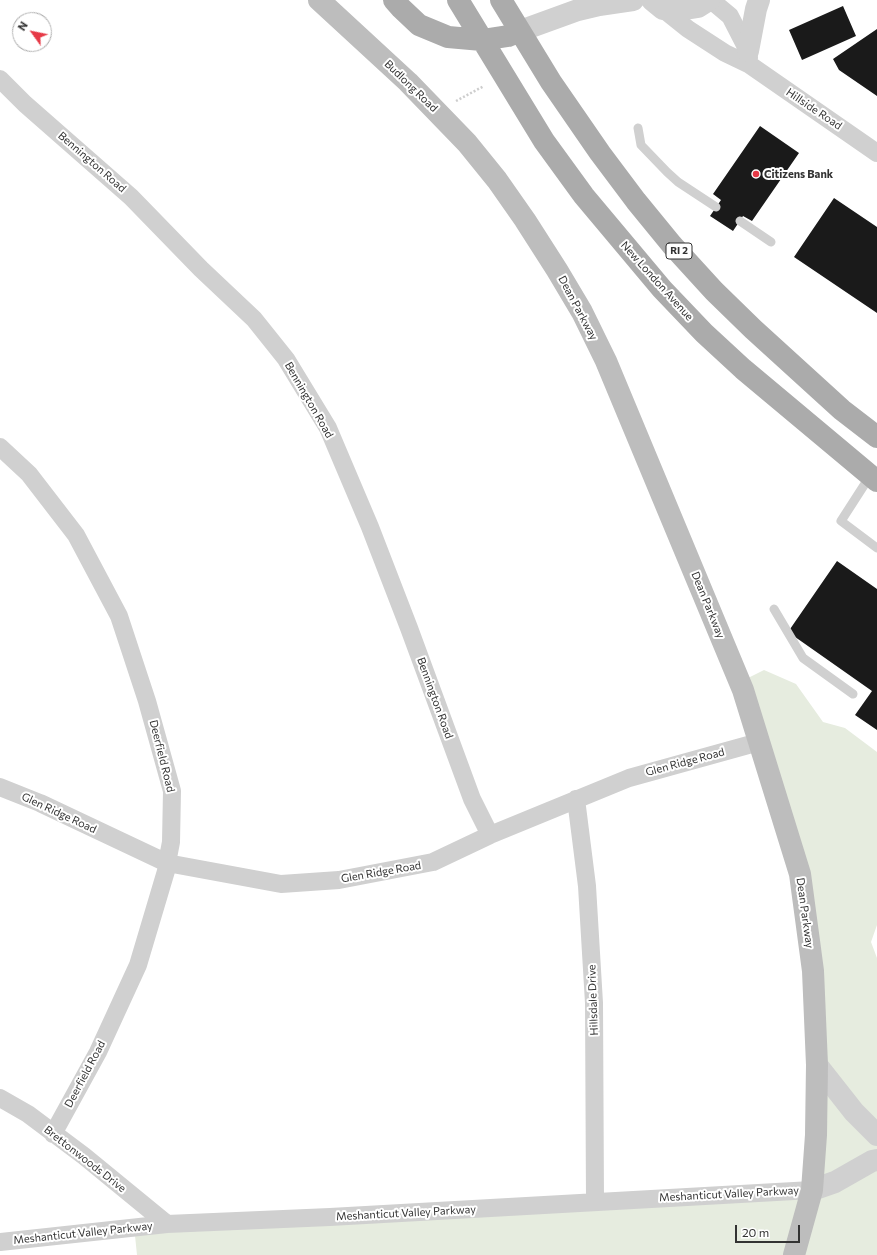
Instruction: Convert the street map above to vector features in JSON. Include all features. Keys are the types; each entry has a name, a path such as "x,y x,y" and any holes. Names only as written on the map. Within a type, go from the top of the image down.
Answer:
{"main road":[{"name":"Budlong Road","path":"319,0 408,82 437,111 467,143 497,180"},
{"path":"394,0 420,25 448,37 482,40 508,36 520,31"},
{"name":"New London Avenue","path":"458,0 544,141 584,196 662,289 704,333 743,369 874,478"},
{"name":"RI 2","path":"501,0 551,82 600,153 636,201 672,245 714,291 753,329 842,410 877,437"},
{"name":"Dean Parkway","path":"497,180 557,270 582,312 606,361 743,690 800,874 813,971 817,1065 816,1135 812,1190 794,1255"}],"street":[{"path":"520,31 578,10 598,5 633,0"},
{"path":"657,4 679,10 698,7 710,0"},
{"name":"Hillside Road","path":"710,0 730,16 749,58"},
{"path":"749,58 756,9 759,0"},
{"name":"Hillside Road","path":"657,4 688,29 725,53 749,58 877,153"},
{"name":"Bennington Road","path":"0,79 25,104 130,196 201,269 254,319 286,359 328,428 370,527 398,599 472,799 490,835"},
{"name":"Deerfield Road","path":"0,447 29,474 76,535 118,616 147,701 172,791 171,842 166,863 166,871 138,965 98,1052 53,1134"},
{"name":"Glen Ridge Road","path":"0,786 40,803 166,863 281,884 339,880 433,862 490,835 629,778 759,742"},
{"name":"Hillsdale Drive","path":"576,799 587,886 594,1003 595,1202"},
{"path":"817,1065 854,1112 877,1135"},
{"name":"Brettonwoods Drive","path":"0,1098 28,1114 84,1156 166,1224"},
{"path":"812,1190 835,1182 872,1161 877,1160"},
{"name":"Meshanticut Valley Parkway","path":"6,1246 166,1224 338,1217 812,1190"}],"lane":[{"path":"638,128 641,145 667,172 678,182 716,206"},
{"path":"740,221 771,242"},
{"path":"874,478 841,521 877,548"},
{"path":"774,609 803,658 853,694"}],"path":[{"path":"437,111 484,86"}],"shaded area":[{"path":"764,670 796,684 823,722 845,728 877,752 877,925 871,942 877,958 877,1255 137,1255 134,1226 810,1188 811,963 742,681"}],"building":[{"path":"843,6 856,36 802,60 789,30"},
{"path":"877,29 877,96 839,70 833,59"},
{"name":"Citizens Bank","path":"760,126 799,153 752,221 743,216 733,231 710,216 721,200 713,194"},
{"path":"834,198 877,227 877,313 794,257"},
{"path":"837,561 877,589 877,730 855,715 872,691 788,632"}],"place":[{"name":"Citizens Bank","path":"756,174"}]}
